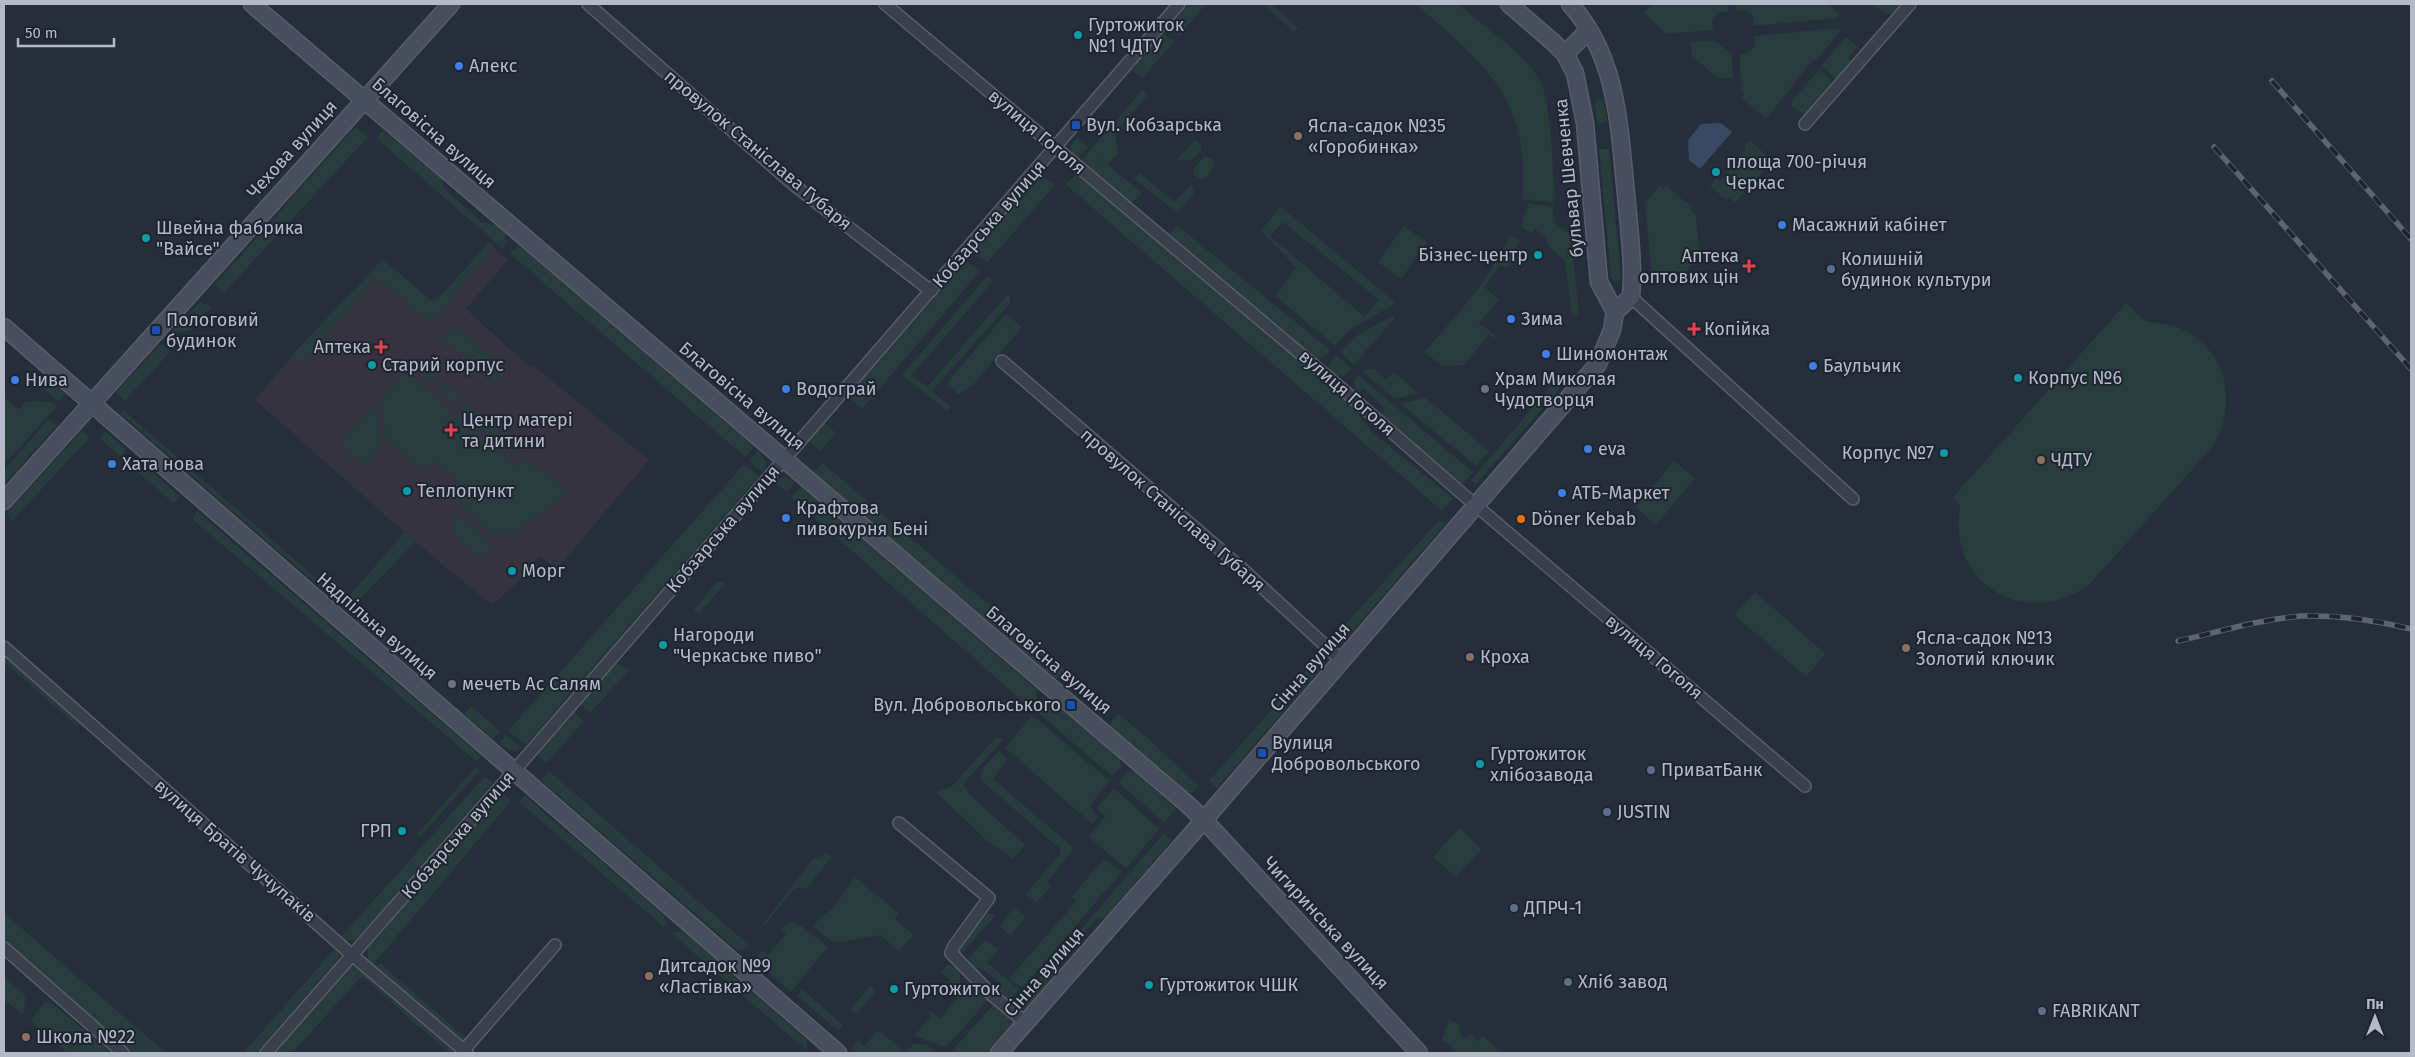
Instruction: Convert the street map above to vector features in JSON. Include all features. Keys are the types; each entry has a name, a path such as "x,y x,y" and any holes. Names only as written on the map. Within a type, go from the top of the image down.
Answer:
{"main road":[{"name":"Благовісна вулиця","path":"252,4 784,458 1204,820"},
{"name":"Чехова вулиця","path":"4,501 451,4"},
{"name":"бульвар Шевченка","path":"1509,4 1543,32 1565,54 1575,73 1583,104 1599,282 1615,312"},
{"path":"1570,4 1590,30 1604,59 1616,102 1631,255 1631,297 1615,312"},
{"path":"1565,54 1590,30"},
{"name":"Сінна вулиця","path":"999,1053 1204,820 1598,364 1612,330 1615,312"},
{"name":"Надпільна вулиця","path":"4,327 838,1053"},
{"name":"Чигиринська вулиця","path":"1204,820 1419,1053"}],"street":[{"name":"провулок Станіслава Губаря","path":"588,4 794,185 931,291"},
{"name":"вулиця Гоголя","path":"885,4 1340,387 1805,786"},
{"name":"Кобзарська вулиця","path":"266,1053 514,771 1179,4"},
{"path":"1805,124 1910,4"},
{"path":"1631,297 1853,499"},
{"name":"провулок Станіслава Губаря","path":"1002,361 1238,565 1342,661"},
{"name":"вулиця Братів Чучупаків","path":"4,647 352,955 466,1052"},
{"path":"899,823 989,898 950,954 993,996 1026,1023"},
{"path":"466,1052 554,945"},
{"path":"4,948 123,1053"}],"shaded area":[{"path":"1189,4 1206,4 1179,36 1169,27"},
{"path":"1263,4 1272,4 1298,28 1294,32"},
{"path":"1415,4 1458,4 1504,41 1535,73 1545,94 1549,121 1555,194 1553,203 1522,199 1523,164 1519,135 1510,109 1498,86 1482,65 1462,45"},
{"path":"1652,4 1728,4 1728,12 1719,12 1712,20 1713,30 1667,34 1643,13"},
{"path":"1735,4 1828,4 1840,14 1837,18 1754,26 1753,16 1745,10 1735,11"},
{"path":"1876,4 1902,4 1893,13 1885,14 1875,6"},
{"path":"1837,28 1841,31 1815,61 1813,60 1766,119 1741,98 1744,95 1742,92 1739,54 1749,53 1755,45 1755,36"},
{"path":"1163,34 1174,42 1142,78 1132,70"},
{"path":"1846,37 1861,50 1856,49 1848,58 1851,61 1836,79 1821,66"},
{"path":"1714,40 1732,54 1733,78 1718,78 1692,56 1690,42"},
{"path":"1819,70 1833,82 1804,115 1792,106 1792,100"},
{"path":"1142,90 1148,95 1115,133 1118,153 1108,164 1094,153 1142,193 1130,205 1081,161"},
{"path":"1597,99 1604,101 1607,122 1597,123 1595,104"},
{"path":"355,127 368,137 224,293 214,285"},
{"path":"383,130 443,179 444,188 481,222 497,225 506,234 506,244 503,249 376,138"},
{"path":"1077,137 1088,147 1078,158 1071,151 1071,146"},
{"path":"1195,139 1201,145 1201,150 1191,160 1177,160"},
{"path":"1750,140 1766,155 1764,158 1770,163 1735,203 1729,197 1726,200 1710,186 1716,178 1720,181 1746,150 1744,147"},
{"path":"1599,149 1609,149 1621,277 1617,283 1611,278"},
{"path":"1204,156 1212,158 1215,165 1206,178 1201,180 1194,175 1193,169"},
{"path":"1140,173 1174,202 1191,184 1194,189 1193,195 1177,213 1135,179"},
{"path":"1077,174 1354,408 1372,432 1453,498 1442,511 1065,184"},
{"path":"1042,175 1055,185 988,262 975,255 975,250"},
{"path":"1660,185 1664,188 1667,185 1683,200 1693,206 1690,210 1696,215 1699,249 1693,256 1697,259 1675,284 1672,281 1668,285 1651,271 1645,203"},
{"path":"1528,203 1553,207 1554,222 1571,235 1579,316 1572,315 1565,261 1548,246 1547,239 1535,229 1532,233 1521,227"},
{"path":"1280,206 1396,303 1348,331 1335,346 1275,296 1296,267 1261,231","holes":["1283,222 1379,300 1365,317 1270,236"]},
{"path":"1177,225 1330,350 1323,357 1315,360 1169,235"},
{"path":"1404,226 1427,242 1401,279 1378,262"},
{"path":"1510,235 1521,241 1511,253 1516,257 1507,268 1500,265 1484,287 1499,300 1479,323 1495,335 1495,339 1489,335 1464,365 1443,366 1424,352 1460,311 1482,282 1493,267"},
{"name":"Центр матері та дитини","path":"489,242 501,255 509,259 466,309 530,367 533,365 649,460 557,569 539,556 516,584 492,605 419,545 255,400 292,356 383,259 430,300 437,300"},
{"path":"489,242 494,247 431,324 377,279 304,360 293,361 290,357 383,259 430,300 437,300"},
{"path":"519,247 525,250 754,447 745,457 509,253"},
{"path":"967,261 980,271 862,409 847,397"},
{"path":"987,276 993,281 912,375 927,387 1008,294 1010,303 932,391 951,407 947,411 902,375"},
{"path":"200,302 212,306 189,331 170,333"},
{"path":"2126,303 2143,320 2180,328 2196,337 2209,349 2218,363 2224,379 2226,395 2225,412 2221,429 2214,445 2089,585 2065,598 2040,603 2016,601 1995,592 1978,577 1965,557 1959,533 1960,505 1952,498"},
{"path":"1006,314 1022,327 973,385 959,395 948,386 950,379"},
{"path":"1394,315 1394,319 1354,365 1341,352 1359,334"},
{"path":"454,325 508,370 495,384 476,368 480,362 471,354 466,359 442,338"},
{"path":"161,344 170,352 125,401 116,392"},
{"path":"1336,355 1352,369 1344,376 1334,374 1328,366"},
{"path":"424,366 439,378 433,386 418,373"},
{"path":"1374,369 1386,380 1393,372 1419,393 1395,399 1362,371"},
{"path":"406,371 517,467 527,459 566,490 565,498 511,534 494,536 451,498 452,490 459,482 458,480 435,460 423,472 387,441 379,401"},
{"path":"1358,375 1473,472 1462,485 1380,416 1385,409 1363,388 1357,395 1354,381"},
{"path":"45,377 65,394 58,402 39,384"},
{"path":"1558,378 1564,382 1558,391 1476,484 1471,480"},
{"path":"446,384 461,397 454,404 439,391"},
{"path":"4,397 19,409 27,401 52,402 57,406 4,465"},
{"path":"1425,397 1489,451 1476,466 1401,404"},
{"path":"465,402 480,415 473,422 459,409"},
{"path":"375,403 382,447 365,466 340,443"},
{"path":"123,410 354,611 351,614 121,414"},
{"path":"49,419 57,425 4,484 4,470"},
{"path":"486,419 501,432 494,439 479,426"},
{"path":"824,422 836,433 820,451 809,442"},
{"path":"82,431 90,437 12,521 7,513"},
{"path":"105,431 125,448 123,459 99,438"},
{"path":"506,435 520,449 514,456 499,443"},
{"path":"758,451 766,461 766,467 762,472 749,461"},
{"path":"137,459 180,496 173,503 134,469"},
{"path":"1674,461 1695,478 1656,525 1635,507"},
{"path":"823,463 1068,672 1055,680 814,472"},
{"path":"744,464 759,476 526,745 508,731"},
{"path":"784,476 796,481 787,492 774,482"},
{"path":"801,486 1036,689 1036,700 1030,708 791,497"},
{"path":"197,511 481,756 477,762 192,519"},
{"path":"456,514 460,515 490,542 490,551 487,556 477,556 456,535 452,518"},
{"path":"1439,520 1445,524 1342,643 1335,645 1329,643"},
{"path":"405,532 416,541 355,604 348,597"},
{"path":"718,581 726,583 699,613 693,611"},
{"path":"1755,592 1826,654 1806,677 1734,615"},
{"path":"361,617 432,675 427,682 357,621"},
{"path":"1322,652 1326,657 1325,663 1217,788 1209,781"},
{"path":"4,654 81,722 78,727 7,664 4,667"},
{"path":"615,663 630,670 590,713 580,705"},
{"path":"1047,699 1051,700 1120,759 1121,768 1112,776 1035,710"},
{"path":"471,706 500,731 493,739 464,714"},
{"path":"574,712 584,721 547,763 537,754"},
{"path":"1118,714 1147,737 1198,786 1192,793 1184,791 1108,726"},
{"path":"1032,715 1110,781 1091,804 1091,808 1098,817 1092,824 1005,748"},
{"path":"506,735 522,748 513,751 499,743"},
{"path":"996,737 1004,739 963,784 968,793 1025,845 1013,859 986,840 936,792 952,786"},
{"path":"999,751 1008,759 993,779 1074,848 1047,882 1051,886 1037,903 1026,894 1060,854 1060,849 984,783 980,777 982,769"},
{"path":"476,767 480,770 420,837 417,834"},
{"path":"549,771 749,945 741,950 736,949 541,780"},
{"path":"1128,771 1134,771 1176,809 1164,823 1118,782"},
{"path":"485,776 493,783 357,939 351,941 340,938"},
{"path":"1114,788 1159,829 1126,869 1089,837 1105,816 1097,808"},
{"path":"503,794 511,801 373,965 367,960 368,948"},
{"path":"524,795 665,916 666,922 664,927 519,802"},
{"path":"1459,828 1482,849 1456,877 1433,857"},
{"path":"1164,833 1172,840 1105,918 1094,921 1059,963 1056,974 1027,1008 1020,1010 1015,1006"},
{"path":"827,853 832,857 806,889 799,887 793,890 766,924 762,925 813,859"},
{"path":"1104,859 1122,872 1022,988 1009,979 1076,901 1071,897"},
{"path":"855,877 899,913 895,919 914,935 899,951 880,935 841,942 831,941 813,926 832,909"},
{"path":"1014,907 1026,917 1010,936 1000,926"},
{"path":"4,913 166,1053 132,1053 4,941"},
{"path":"985,913 996,915 961,954 956,949"},
{"path":"793,922 802,926 828,947 791,992 754,960 762,950 768,955 786,934 780,928"},
{"path":"682,930 807,1040 807,1051 672,934"},
{"path":"985,940 999,949 987,963 1019,989 1007,1003 998,996 1001,984 980,967 971,970 967,964 969,958"},
{"path":"336,947 339,951 339,958 256,1053 243,1053"},
{"path":"380,963 469,1041 465,1045 375,968"},
{"path":"949,965 960,970 960,983 975,997 986,993 990,998 946,1047 914,1036 931,1016 929,1013 931,1011 940,1019 957,998 943,987 950,980 941,972"},
{"path":"347,967 354,967 364,973 456,1053 449,1053 362,976 294,1051 273,1053"},
{"path":"4,977 26,996 23,1014 4,1000"},
{"path":"870,986 876,992 856,1014 850,1010"},
{"path":"802,989 843,1025 839,1031 797,996"},
{"path":"45,1002 52,1003 111,1053 68,1053 30,1021"},
{"path":"998,1004 1013,1016 1013,1023 986,1053 950,1053 993,1005"},
{"path":"1449,1019 1458,1024 1462,1038 1471,1034 1478,1041 1483,1035 1500,1053 1459,1053 1442,1040"},
{"path":"878,1030 904,1051 902,1053 856,1053 851,1048 858,1040 864,1046"},
{"path":"914,1043 927,1045 936,1053 905,1053"}],"water":[{"path":"1721,123 1732,132 1700,169 1689,160 1688,140 1701,124"}],"railway":[{"path":"2272,81 2411,239"},
{"path":"2214,147 2411,369"},
{"path":"2178,641 2255,623 2302,616 2330,616 2357,619 2411,629"}],"place":[{"name":"Гуртожиток №1 ЧДТУ","path":"1078,35"},
{"name":"Алекс","path":"459,66"},
{"name":"Вул. Кобзарська","path":"1076,125"},
{"name":"Ясла-садок №35 «Горобинка»","path":"1298,136"},
{"name":"площа 700-річчя Черкас","path":"1716,172"},
{"name":"Масажний кабінет","path":"1782,225"},
{"name":"Швейна фабрика \"Вайсе\"","path":"146,238"},
{"name":"Бізнес-центр","path":"1538,255"},
{"name":"Аптека оптових цін","path":"1749,266"},
{"name":"Колишній будинок культури","path":"1831,269"},
{"name":"Зима","path":"1511,319"},
{"name":"Копійка","path":"1694,329"},
{"name":"Пологовий будинок","path":"156,330"},
{"name":"Аптека","path":"381,347"},
{"name":"Шиномонтаж","path":"1546,354"},
{"name":"Старий корпус","path":"372,365"},
{"name":"Баульчик","path":"1813,366"},
{"name":"Корпус №6","path":"2018,378"},
{"name":"Нива","path":"15,380"},
{"name":"Водограй","path":"786,389"},
{"name":"Храм Миколая Чудотворця","path":"1485,389"},
{"name":"Центр матері та дитини","path":"451,430"},
{"name":"eva","path":"1588,449"},
{"name":"Корпус №7","path":"1944,453"},
{"name":"ЧДТУ","path":"2041,460"},
{"name":"Хата нова","path":"112,464"},
{"name":"Теплопункт","path":"407,491"},
{"name":"АТБ-Маркет","path":"1562,493"},
{"name":"Крафтова пивокурня Бені","path":"786,518"},
{"name":"Döner Kebab","path":"1521,519"},
{"name":"Морг","path":"512,571"},
{"name":"Нагороди \"Черкаське пиво\"","path":"663,645"},
{"name":"Ясла-садок №13 Золотий ключик","path":"1906,648"},
{"name":"Кроха","path":"1470,657"},
{"name":"мечеть Ас Салям","path":"452,684"},
{"name":"Вул. Добровольського","path":"1071,705"},
{"name":"Вулиця Добровольського","path":"1262,753"},
{"name":"Гуртожиток хлібозавода","path":"1480,764"},
{"name":"ПриватБанк","path":"1651,770"},
{"name":"JUSTIN","path":"1607,812"},
{"name":"ГРП","path":"402,831"},
{"name":"ДПРЧ-1","path":"1514,908"},
{"name":"Дитсадок №9 «Ластівка»","path":"649,976"},
{"name":"Хліб завод","path":"1568,982"},
{"name":"Гуртожиток ЧШК","path":"1149,985"},
{"name":"Гуртожиток","path":"894,989"},
{"name":"FABRIKANT","path":"2042,1011"},
{"name":"Школа №22","path":"26,1037"}]}
